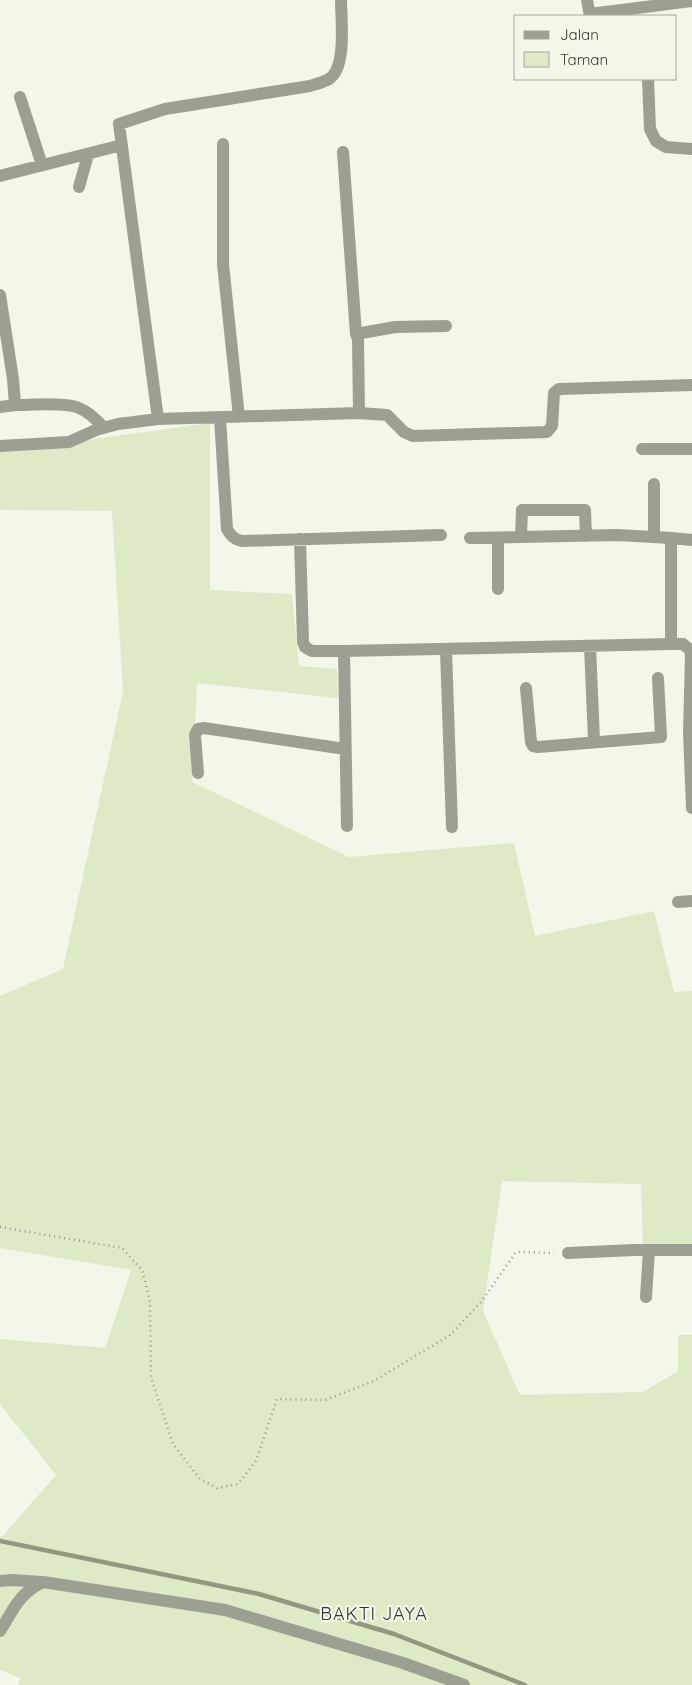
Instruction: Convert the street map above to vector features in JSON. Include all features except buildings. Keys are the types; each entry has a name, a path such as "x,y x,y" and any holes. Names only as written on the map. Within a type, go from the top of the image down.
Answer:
{"street":[{"path":"158,419 119,126 121,122 165,109 310,86 330,79 339,64 341,43 340,0"},
{"path":"588,0 590,15 692,1"},
{"path":"648,80 650,129 656,141 666,147 692,149"},
{"path":"20,97 42,165"},
{"path":"223,144 223,264 238,417"},
{"path":"0,176 122,146"},
{"path":"343,152 356,334 358,339 359,413"},
{"path":"79,187 88,155"},
{"path":"0,295 13,379 15,405"},
{"path":"356,334 395,327 446,326"},
{"path":"0,446 69,442 118,424 158,419 359,413 387,415 404,432 413,436 547,432 552,426 554,393 559,389 692,385"},
{"path":"0,407 50,404 78,407 96,418 104,428"},
{"path":"220,418 227,529 235,539 242,541 442,535"},
{"path":"642,449 692,449"},
{"path":"654,484 654,536"},
{"path":"521,537 522,510 586,510 586,536"},
{"path":"470,538 654,536 692,540"},
{"path":"498,538 498,589"},
{"path":"671,538 671,644"},
{"path":"300,539 303,642 312,651 446,650 671,644 684,644 687,646 691,655 689,733 692,808"},
{"path":"590,646 594,742"},
{"path":"446,650 452,826"},
{"path":"344,651 347,826"},
{"path":"526,688 531,742 534,746 538,747 661,737 658,678"},
{"path":"198,773 195,735 198,729 204,728 345,749"},
{"path":"678,902 692,901"},
{"path":"646,1297 649,1250"},
{"path":"568,1253 692,1250"},
{"path":"0,1581 43,1582 225,1610 403,1663 464,1685"},
{"path":"0,1631 19,1600 30,1588 43,1582"}],"path":[{"path":"0,1226 122,1248 142,1270 150,1302 151,1377 173,1444 200,1479 217,1488 238,1484 256,1461 277,1399 324,1400 374,1381 450,1334 481,1302 516,1252 568,1253"}],"green space":[{"path":"210,423 210,590 292,594 299,666 337,669 338,698 197,683 192,782 349,857 514,843 535,936 654,911 674,992 692,991 692,1250 643,1250 641,1184 502,1181 483,1311 520,1395 643,1392 678,1371 678,1335 692,1335 692,1685 18,1685 20,1678 0,1670 0,1536 2,1537 56,1475 0,1404 0,1339 105,1348 131,1270 0,1248 0,996 63,969 123,691 112,511 0,510 0,452"}],"waterway":[{"path":"0,1541 259,1594 394,1634 525,1685"}],"district":[{"name":"BAKTI JAYA","path":"374,1614"}]}
